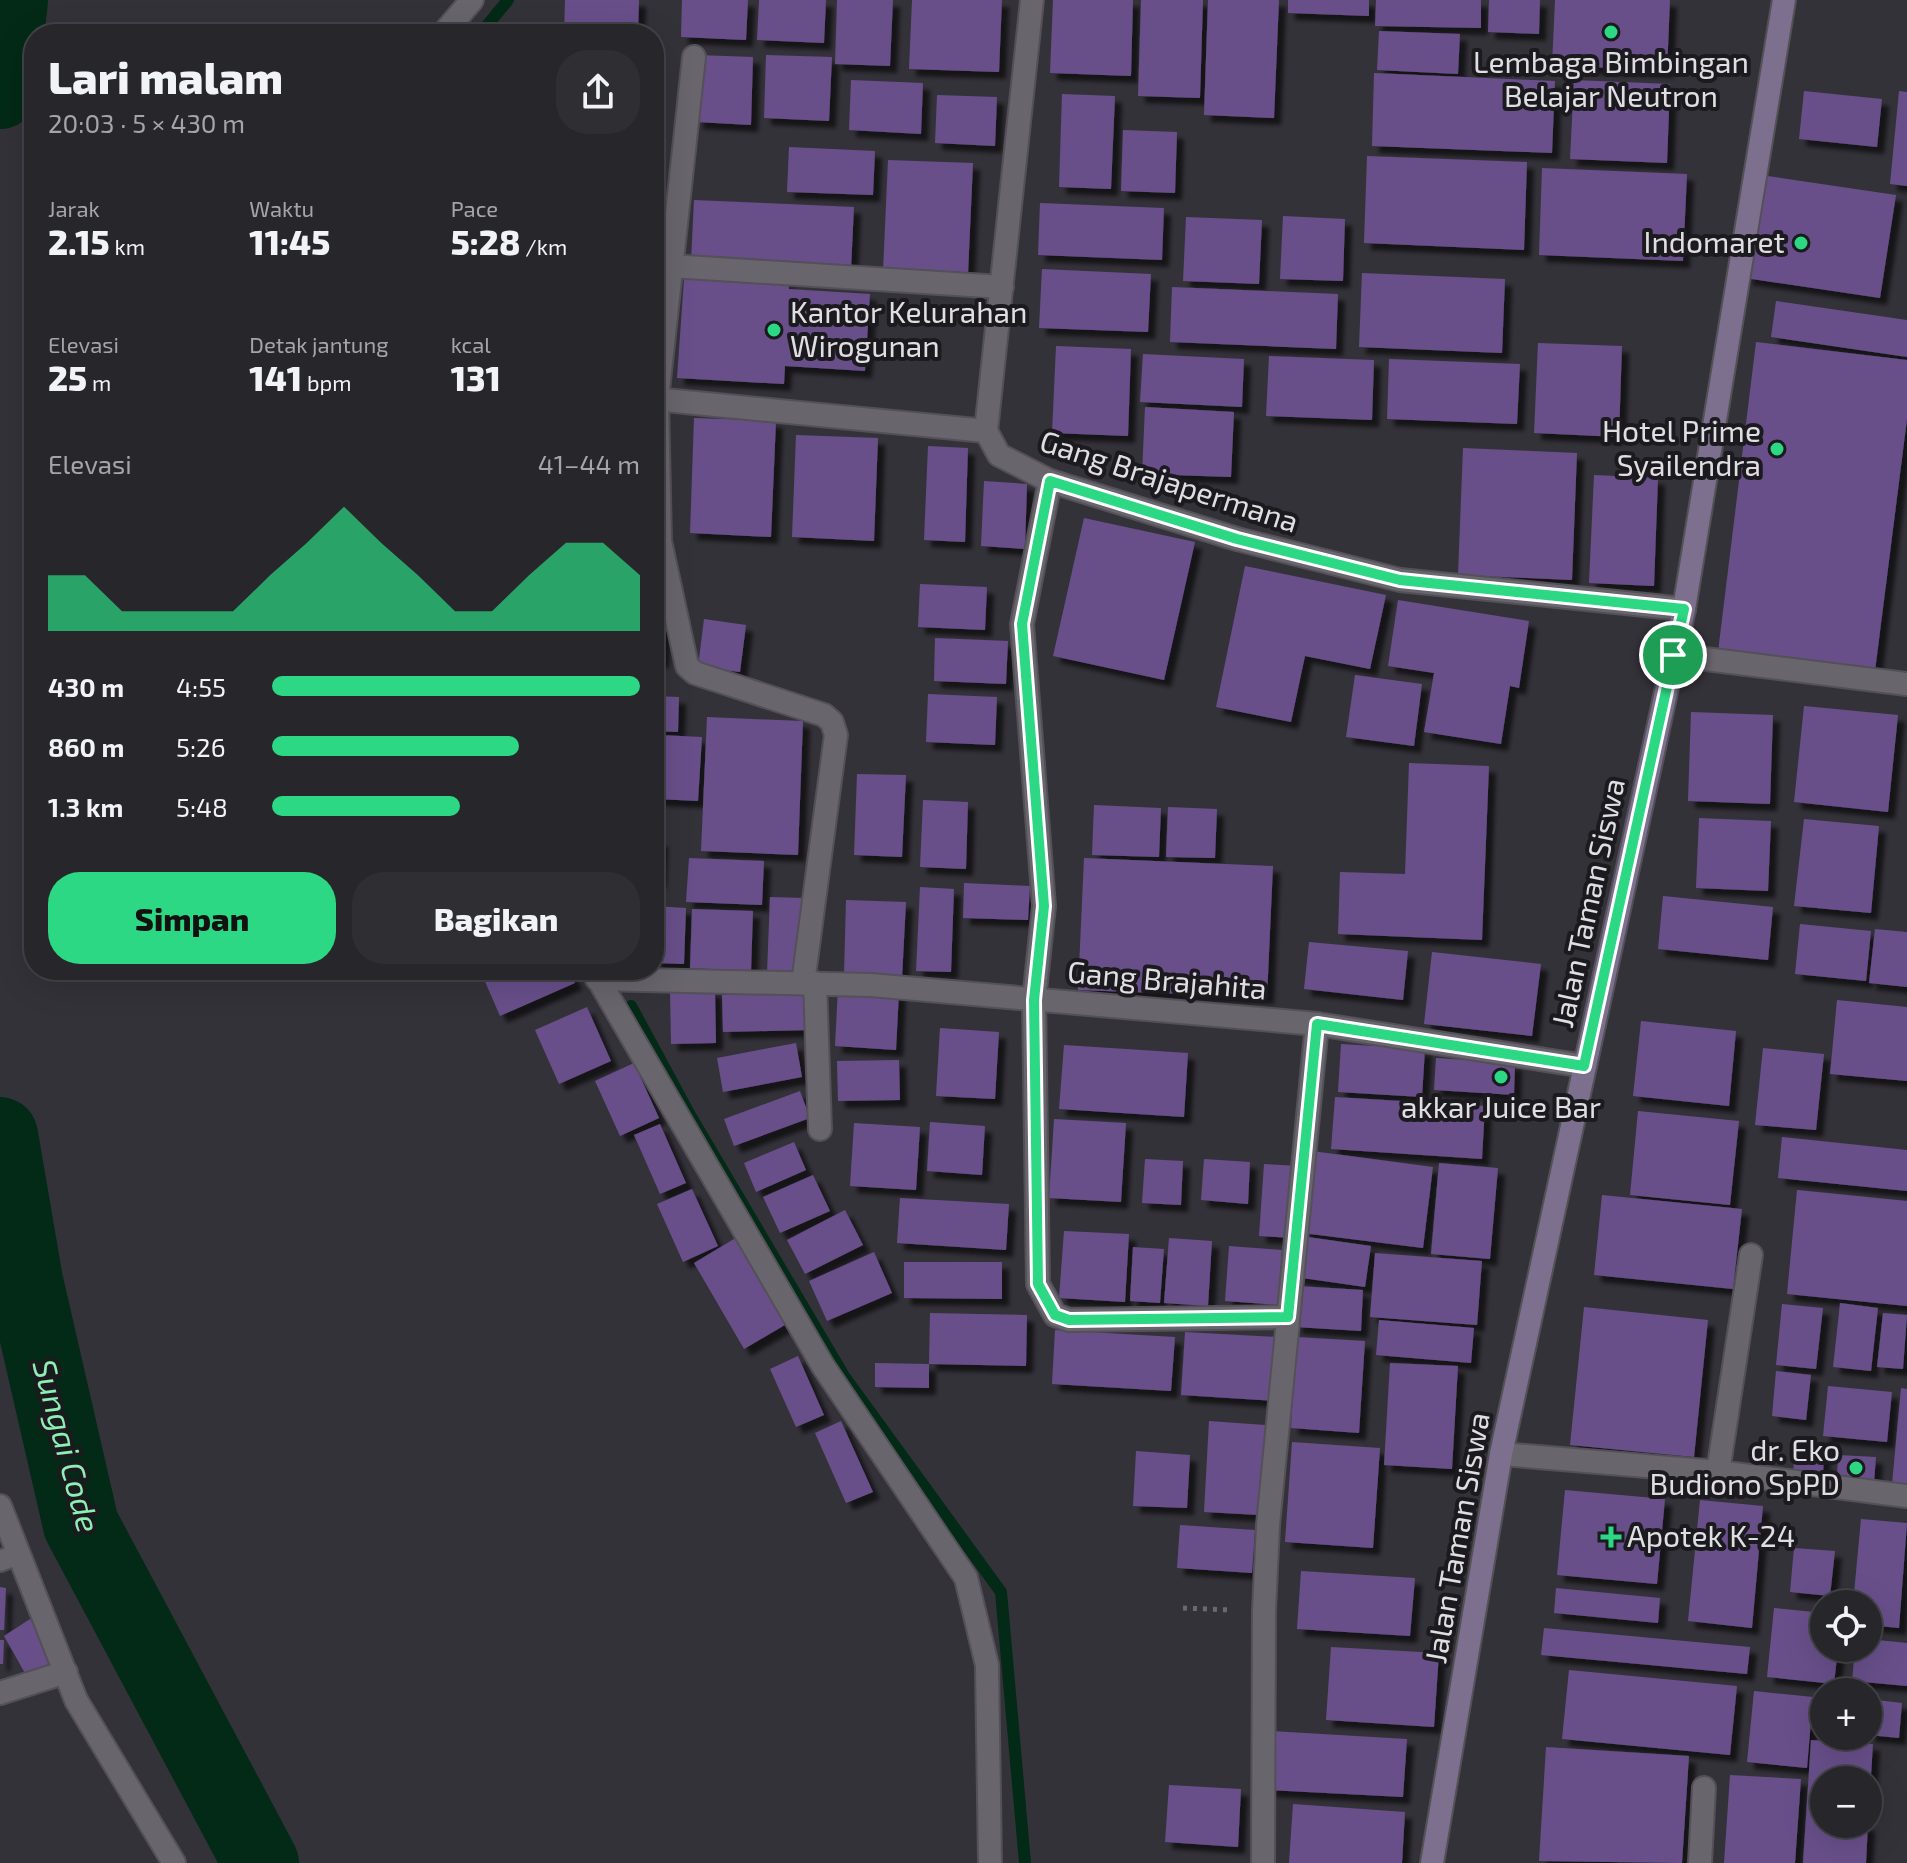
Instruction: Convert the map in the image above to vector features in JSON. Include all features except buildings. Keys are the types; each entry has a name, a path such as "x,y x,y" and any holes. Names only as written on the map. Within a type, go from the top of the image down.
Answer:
{"main road":[{"name":"Jalan Taman Siswa","path":"1432,1863 1501,1454 1684,609 1784,0"}],"street":[{"path":"452,24 472,0"},
{"path":"664,400 986,431 1032,0"},
{"path":"664,324 694,57"},
{"path":"671,266 1002,287"},
{"name":"Gang Brajapermana","path":"986,431 999,455 1050,481 1237,539 1400,580 1684,609"},
{"path":"1050,481 1022,624 1044,906 1034,1000 1038,1284 1055,1315 1069,1320 1288,1317"},
{"path":"664,560 687,666 695,673 824,715 832,722 836,735 809,983 820,1129"},
{"path":"1673,655 1907,684"},
{"name":"Gang Brajahita","path":"664,977 809,983 1317,1024 1584,1066"},
{"path":"598,980 823,1366 966,1578 987,1665 990,1863"},
{"path":"1263,1863 1264,1611 1288,1317 1317,1024"},
{"path":"1718,1472 1751,1255"},
{"path":"1501,1454 1718,1472 1907,1496"},
{"path":"0,1506 9,1557 105,1754 174,1863"},
{"path":"0,1693 66,1672"},
{"path":"1700,1863 1704,1788"}],"path":[{"path":"1183,1608 1264,1611"}],"waterway":[{"name":"Sungai Code","path":"0,91 10,0"},
{"path":"488,24 508,0"},
{"path":"631,1006 690,1115 844,1376 1001,1592 1025,1863"},
{"name":"Sungai Code","path":"0,1135 25,1281 81,1525 261,1863"}],"place":[{"name":"Lembaga Bimbingan Belajar Neutron","path":"1611,32"},
{"name":"Indomaret","path":"1801,243"},
{"name":"Kantor Kelurahan Wirogunan","path":"774,330"},
{"name":"Hotel Prime Syailendra","path":"1777,449"},
{"name":"akkar Juice Bar","path":"1501,1077"},
{"name":"dr. Eko Budiono SpPD","path":"1856,1468"},
{"name":"Apotek K-24","path":"1611,1537"}],"route":[{"path":"1050,481 1237,539 1400,580 1566,600 1684,609 1673,655 1584,1066 1317,1024 1288,1317 1069,1320 1055,1315 1038,1284 1034,1000 1044,906 1022,624 1050,481"}]}
